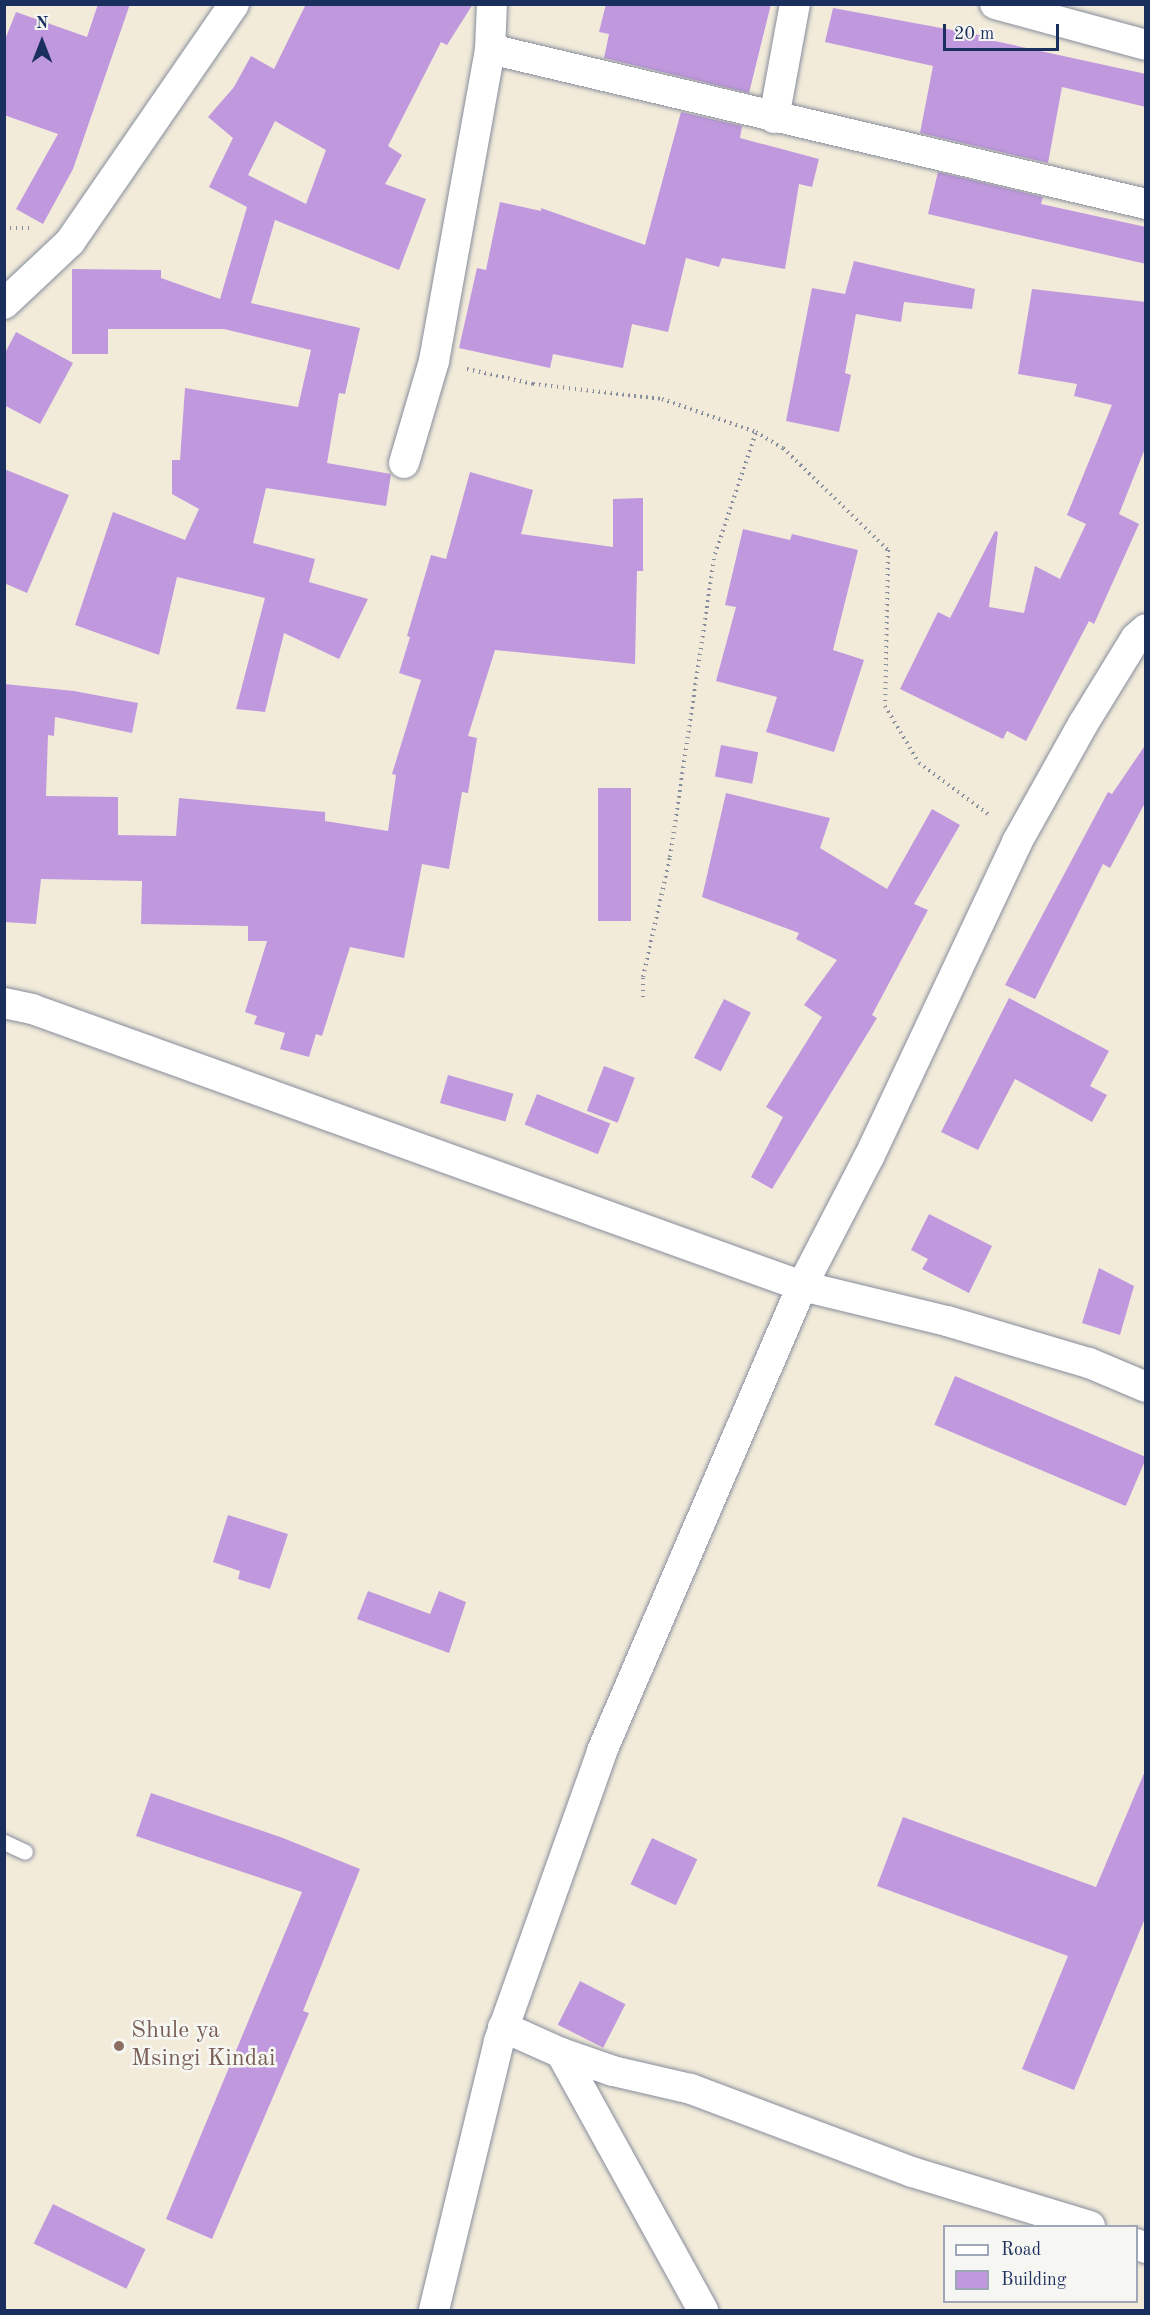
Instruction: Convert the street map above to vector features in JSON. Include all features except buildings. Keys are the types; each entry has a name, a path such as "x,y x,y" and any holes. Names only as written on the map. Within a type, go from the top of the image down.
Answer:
{"street":[{"path":"4,304 70,242 234,4"},
{"path":"404,463 434,361 490,49 492,4"},
{"path":"774,118 795,4"},
{"path":"995,4 1146,45"},
{"path":"490,49 774,118 1146,204"},
{"path":"434,2310 503,2027 602,1751 802,1286 869,1157 1017,842 1136,638 1146,629"},
{"path":"4,1003 32,1010 802,1286 947,1321 1089,1363 1146,1387"},
{"path":"503,2027 561,2053 613,2071 691,2089 912,2172 1087,2225"},
{"path":"561,2053 704,2310"}],"lane":[{"path":"4,1842 25,1852"}],"path":[{"path":"434,361 532,384 662,399 756,432 783,448 888,550 885,706 919,763 978,803 1017,842"},
{"path":"643,997 644,977 670,857 715,554 756,432"}],"place":[{"name":"Shule ya Msingi Kindai","path":"119,2046"}]}
